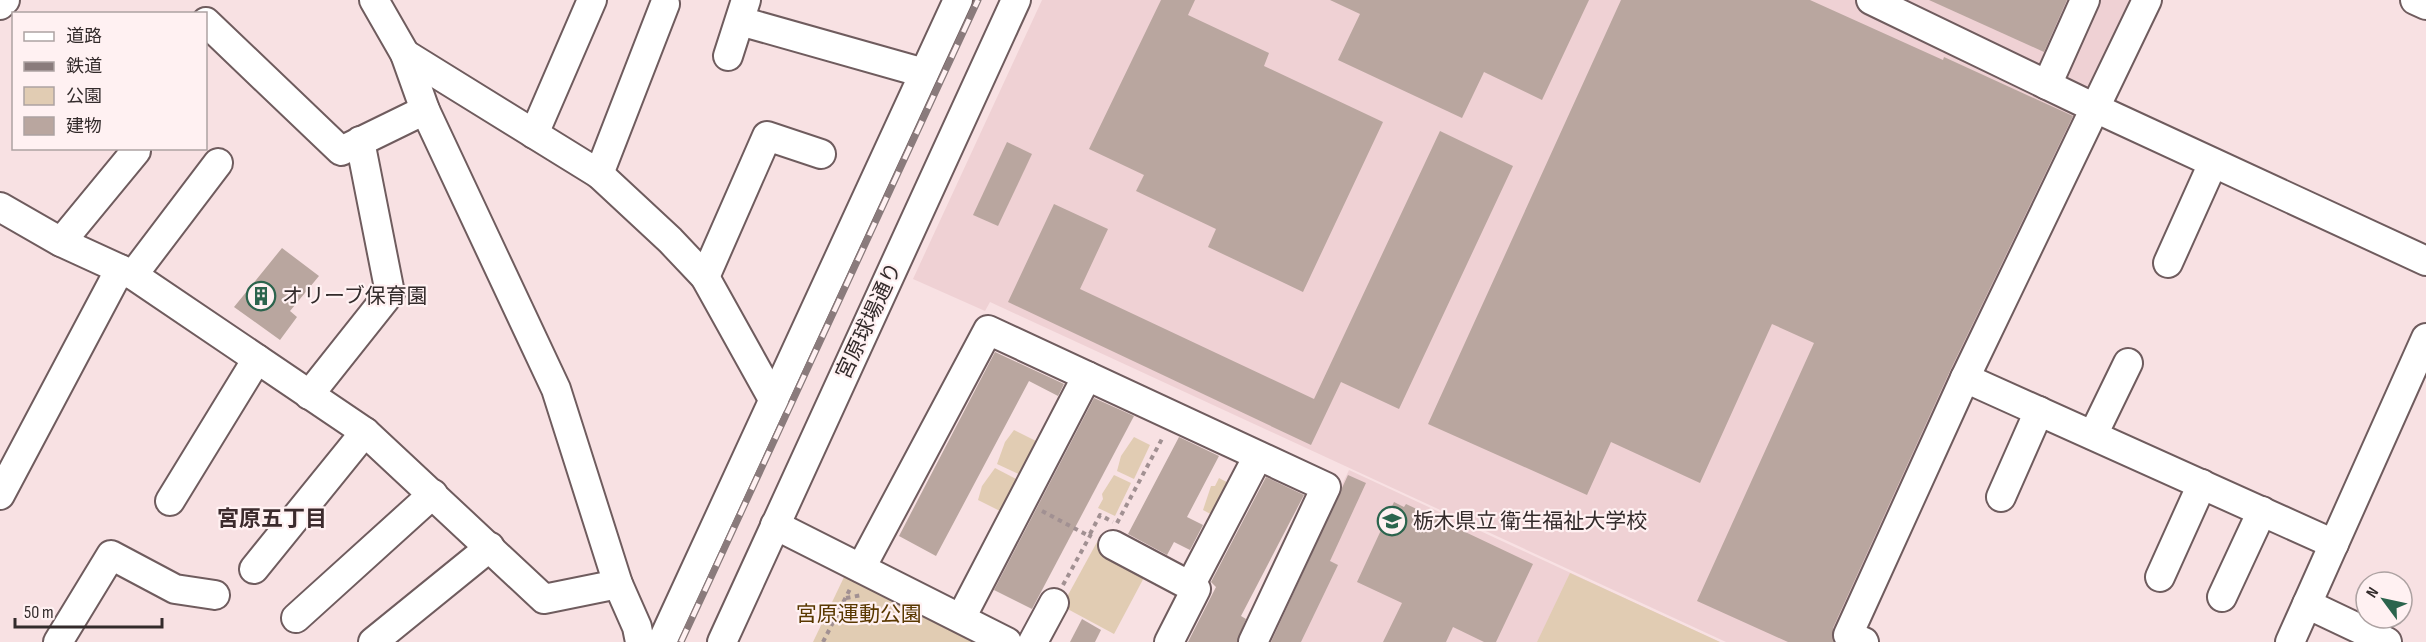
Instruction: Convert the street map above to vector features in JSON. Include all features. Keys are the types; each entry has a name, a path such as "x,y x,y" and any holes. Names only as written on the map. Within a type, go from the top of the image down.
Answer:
{"street":[{"path":"0,5 5,0"},
{"path":"534,135 592,0"},
{"path":"662,642 958,0"},
{"name":"宮原球場通り","path":"722,642 1016,0"},
{"path":"1871,0 2095,108 2426,261"},
{"path":"2047,85 2085,0"},
{"path":"1864,642 1848,635 1965,378 2147,0"},
{"path":"2415,0 2426,5"},
{"path":"377,2 405,54 425,110 556,389 618,584 637,627 640,642"},
{"path":"599,174 664,4"},
{"path":"728,56 743,10 924,73"},
{"path":"207,23 341,151 425,110"},
{"path":"405,54 599,174 670,240 705,277 774,401"},
{"path":"705,277 767,136 821,154"},
{"path":"309,395 390,293 360,141"},
{"path":"61,242 136,151"},
{"path":"0,495 127,272 218,163"},
{"path":"2168,263 2213,163"},
{"path":"0,207 61,242 127,272 365,432 544,599 618,584"},
{"path":"861,568 988,330 1087,376 1171,421 1258,456 1326,487 1253,642"},
{"path":"2290,642 2426,338"},
{"path":"170,501 256,360"},
{"path":"2093,435 2128,363"},
{"path":"961,618 1087,376"},
{"path":"1965,378 2334,544"},
{"path":"2001,497 2039,411"},
{"path":"254,569 365,432"},
{"path":"1190,586 1258,456"},
{"path":"2160,577 2202,483"},
{"path":"296,618 433,494"},
{"path":"2222,597 2262,511"},
{"path":"775,525 1007,642"},
{"path":"1103,541 1196,589 1169,642"},
{"path":"373,642 490,547"},
{"path":"58,642 111,555 175,590 215,594"},
{"path":"1033,642 1054,603"},
{"path":"2307,604 2387,642"}],"path":[{"path":"1054,603 1103,541 1171,421"},
{"path":"1022,501 1103,541"},
{"path":"823,642 861,568"}],"shaded area":[{"path":"1042,0 2145,0 1839,642 1726,642 990,302 985,311 913,279"},
{"name":"栃木県立 衛生福祉大学校","path":"1349,470 1644,607 1720,642 1267,642"}],"green space":[{"path":"1014,430 1044,445 1027,478 997,464 1005,442"},
{"path":"1134,437 1150,445 1134,479 1117,471 1121,456"},
{"path":"995,468 1024,483 1008,515 978,500 982,486"},
{"path":"1114,475 1131,483 1115,516 1098,508 1103,499 1102,494"},
{"path":"1219,478 1234,486 1218,518 1203,510 1211,486 1215,486"},
{"path":"1097,542 1148,570 1114,634 1062,606"},
{"path":"1570,573 1720,642 1537,642"},
{"name":"宮原運動公園","path":"845,575 977,642 813,642"}],"building":[{"path":"1161,0 1195,0 1188,15 1269,53 1264,66 1383,122 1303,292 1208,247 1216,229 1136,191 1144,175 1089,149"},
{"path":"1330,0 1589,0 1542,100 1484,72 1462,118 1338,60 1360,14"},
{"path":"1621,0 1810,0 1943,60 1944,57 2073,116 1950,371 1833,628 1834,642 1788,642 1697,601 1814,343 1772,324 1700,483 1611,442 1587,495 1428,424"},
{"path":"1929,0 2067,0 2044,52"},
{"path":"1440,131 1513,166 1399,409 1341,382 1311,445 1008,302 1054,204 1108,229 1080,289 1314,399"},
{"path":"1007,142 1032,154 998,226 973,215"},
{"name":"オリーブ保育園","path":"282,248 319,276 290,311 297,317 280,340 234,307"},
{"path":"995,352 1064,384 1058,396 1029,381 936,556 899,536"},
{"path":"1094,398 1134,416 1032,609 994,590"},
{"path":"1179,437 1219,456 1187,517 1203,525 1190,550 1174,542 1167,555 1128,534"},
{"path":"1348,475 1366,483 1330,561 1338,565 1301,642 1271,642"},
{"path":"1266,477 1304,495 1241,616 1246,619 1237,642 1188,642 1216,587 1211,582"},
{"path":"1394,502 1404,507 1406,504 1533,564 1496,642 1484,642 1453,627 1446,642 1383,642 1402,603 1357,582"},
{"path":"1082,619 1101,630 1095,642 1070,642"}],"railway":[{"path":"681,642 978,0"}],"place":[{"name":"オリーブ保育園","path":"261,296"},
{"name":"栃木県立 衛生福祉大学校","path":"1392,521"}],"district":[{"name":"宮原五丁目","path":"272,519"}]}
